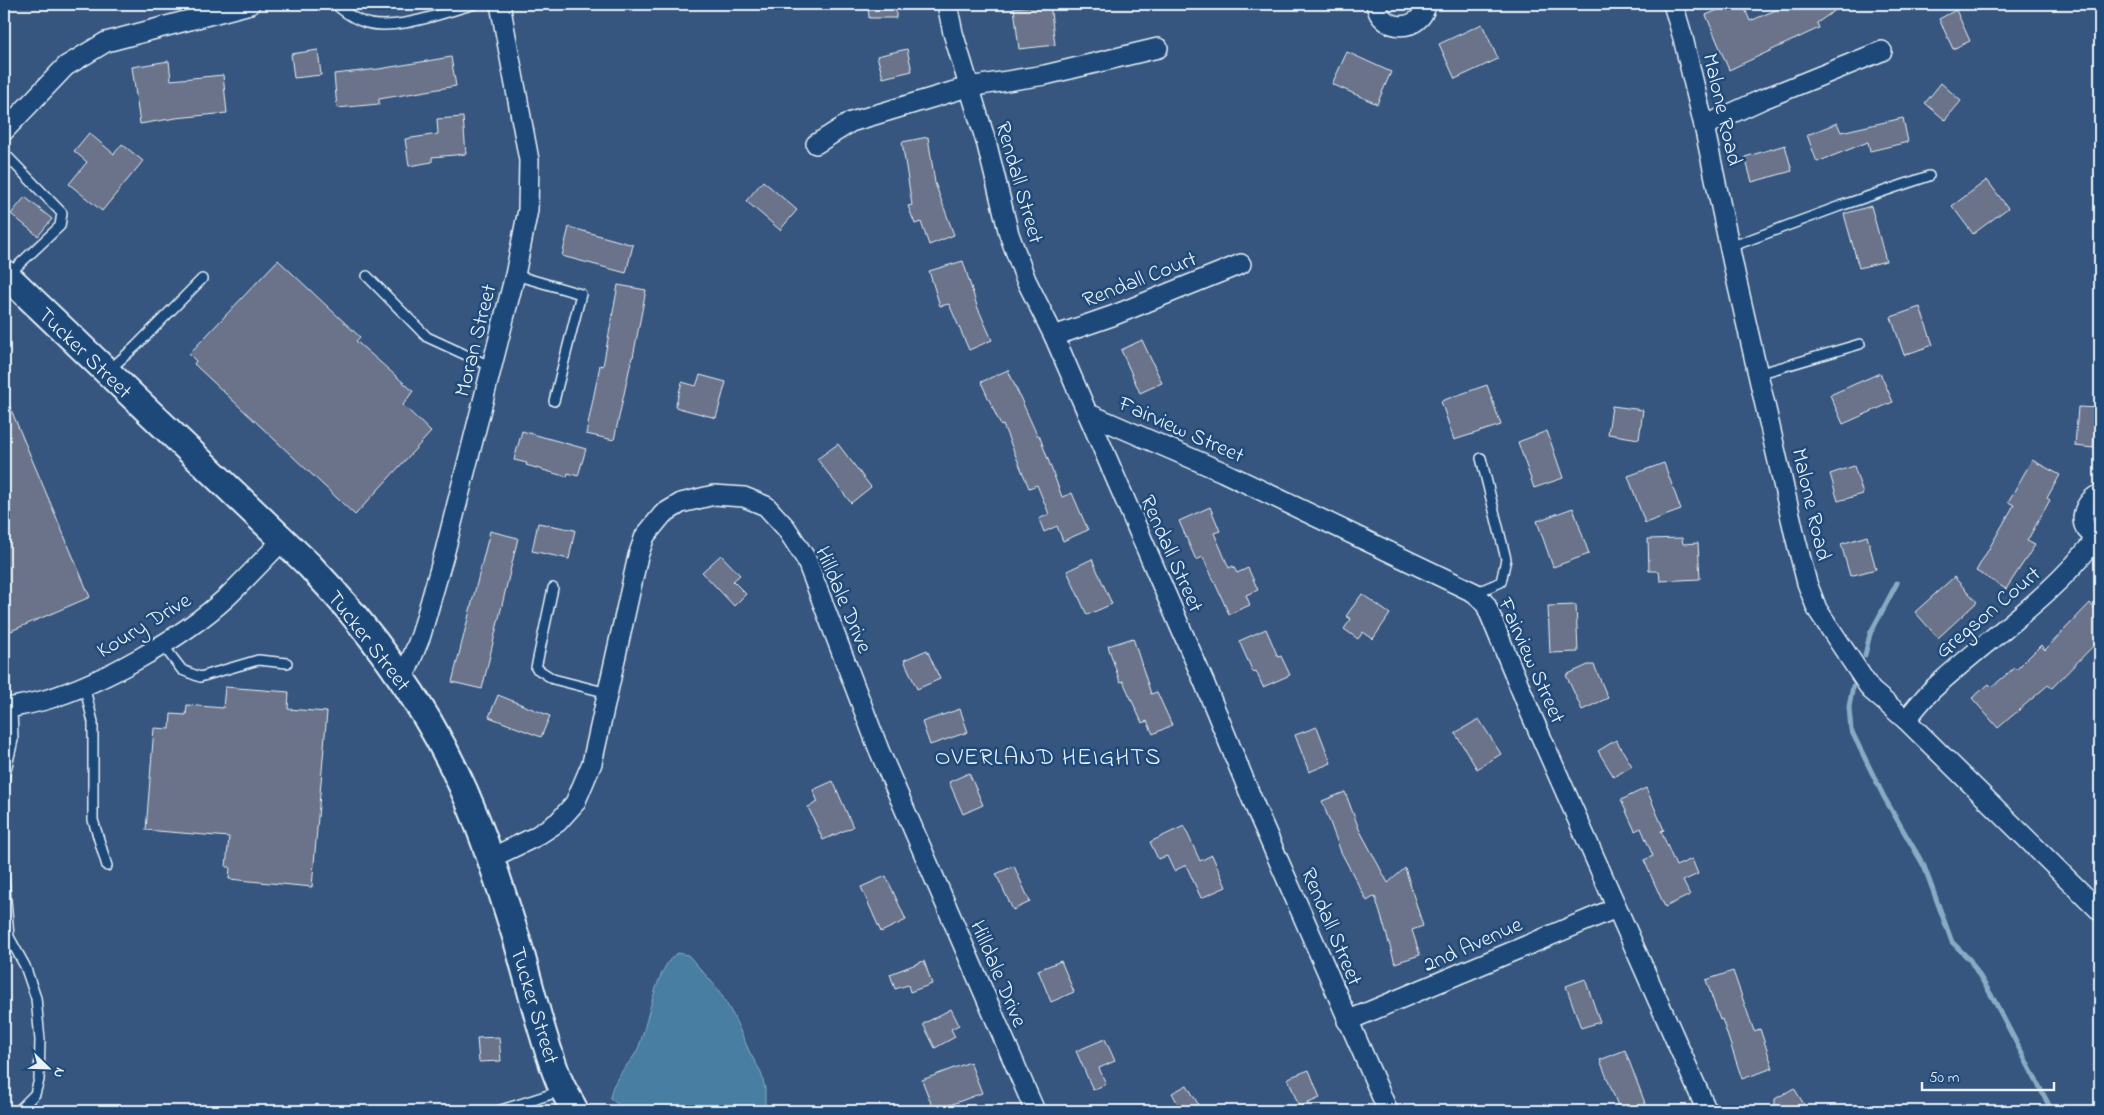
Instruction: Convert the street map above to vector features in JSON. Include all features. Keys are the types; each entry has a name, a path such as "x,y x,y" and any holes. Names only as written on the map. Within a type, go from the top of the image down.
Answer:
{"street":[{"path":"4,131 66,66 106,42 250,4"},
{"name":"Moran Street","path":"403,680 421,635 445,552 492,367 528,210 529,160 500,4"},
{"name":"Rendall Street","path":"947,4 968,87 987,145 1009,234 1026,280 1054,336 1204,682 1347,1021 1388,1111"},
{"path":"1376,4 1384,20 1398,27 1415,23 1421,17 1426,4"},
{"name":"Malone Road","path":"1673,4 1704,126 1795,536 1807,584 1817,610 1871,690 1906,720 2100,911"},
{"path":"816,144 851,122 968,87 1045,76 1158,48"},
{"path":"1704,126 1771,95 1882,51"},
{"name":"Rendall Court","path":"1054,336 1112,316 1241,264"},
{"name":"Tucker Street","path":"5,275 284,540 341,599 403,680 454,768 476,819 516,937 544,1040 569,1101"},
{"name":"Fairview Street","path":"1087,413 1224,472 1475,593 1486,605 1530,712 1707,1111"},
{"name":"Gregson Court","path":"1906,720 1933,689 2014,622 2081,559 2099,537 2088,530 2083,519 2084,507 2091,498 2100,494"},
{"name":"Hilldale Drive","path":"489,859 536,837 558,822 575,803 592,763 638,556 646,536 663,514 681,502 714,495 744,497 766,506 786,528 806,559 893,784 1034,1111"},
{"name":"Koury Drive","path":"8,708 45,700 84,685 138,659 188,628 226,597 284,540"},
{"name":"2nd Avenue","path":"1347,1021 1616,908"}],"lane":[{"path":"335,4 348,15 362,22 391,25 475,4"},
{"path":"4,153 62,213 63,219 60,226 5,275"},
{"path":"1730,247 1840,206 1929,176"},
{"path":"514,275 581,294 554,401"},
{"path":"367,276 427,337 492,367"},
{"path":"107,372 136,346 202,279"},
{"path":"1758,374 1860,344"},
{"path":"1475,593 1501,582 1506,559 1481,458"},
{"path":"552,588 536,668 553,679 608,693"},
{"path":"162,644 182,670 200,677 258,660 287,663"},
{"path":"84,685 93,722 93,820 107,866"},
{"path":"4,779 13,740 8,708"},
{"path":"4,876 8,937 25,966 36,998 40,1040 39,1080 35,1094 18,1111"},
{"path":"498,1111 569,1101"}],"water":[{"path":"678,953 688,955 718,989 733,1015 761,1072 765,1088 765,1111 626,1111 610,1098 612,1088 617,1079 637,1051 664,969 670,959"}],"building":[{"path":"868,4 896,4 896,18 869,18"},
{"path":"1050,4 1055,45 1019,49 1014,8"},
{"path":"1732,4 1743,4 1750,21 1790,4 1844,4 1817,23 1819,28 1729,70 1706,15"},
{"path":"1956,10 1970,41 1953,49 1939,19"},
{"path":"1482,24 1498,59 1455,79 1439,44"},
{"path":"907,49 912,71 883,78 877,56"},
{"path":"318,50 321,75 294,78 291,54"},
{"path":"1347,52 1391,72 1377,104 1332,84"},
{"path":"451,57 456,86 379,99 379,104 337,108 334,74 379,69"},
{"path":"169,61 171,80 223,75 227,113 140,124 132,67"},
{"path":"1941,83 1961,101 1945,120 1925,103"},
{"path":"463,117 466,154 432,157 432,162 409,166 405,139 438,134 437,119"},
{"path":"1903,118 1908,142 1870,151 1868,142 1817,162 1807,135 1837,123 1841,132"},
{"path":"89,133 114,154 122,144 143,161 102,211 69,184 87,162 74,151"},
{"path":"928,137 935,183 954,235 929,245 921,222 915,224 908,206 912,205 902,142"},
{"path":"1785,145 1792,171 1752,182 1745,157"},
{"path":"1987,180 2008,208 1973,234 1952,206"},
{"path":"763,181 797,210 780,230 746,201"},
{"path":"25,197 52,219 38,236 11,214"},
{"path":"1871,206 1886,261 1859,268 1844,214"},
{"path":"569,227 633,245 626,273 562,256"},
{"path":"278,260 360,337 356,341 413,391 403,405 431,432 355,515 194,364 196,361 189,354"},
{"path":"963,261 977,306 992,340 969,350 949,304 940,306 929,271"},
{"path":"618,285 646,290 614,440 586,434 600,365 603,366"},
{"path":"1920,307 1933,345 1904,355 1891,317"},
{"path":"1142,340 1162,383 1140,393 1121,350"},
{"path":"1008,370 1037,435 1039,435 1062,497 1072,493 1088,530 1063,541 1057,526 1044,532 1039,519 1049,514 1037,485 1029,488 1003,425 1001,426 981,382"},
{"path":"1880,373 1893,402 1843,424 1830,395"},
{"path":"700,375 726,382 716,418 675,407 682,382 696,386"},
{"path":"1487,385 1501,425 1454,440 1441,401"},
{"path":"4,393 90,597 4,634"},
{"path":"1612,406 1643,410 1639,439 1608,434"},
{"path":"2078,407 2100,408 2100,439 2094,438 2093,448 2075,446"},
{"path":"522,431 586,449 578,476 568,473 567,477 514,460"},
{"path":"1547,431 1563,478 1534,488 1518,442"},
{"path":"838,444 871,487 851,503 817,459"},
{"path":"2032,460 2060,475 2047,498 2050,500 2027,541 2035,545 2006,589 1976,571 2014,505 2008,502"},
{"path":"1664,463 1681,510 1645,523 1628,476"},
{"path":"1854,466 1863,494 1838,501 1830,474"},
{"path":"1210,507 1220,531 1214,533 1229,568 1233,566 1237,573 1248,568 1258,590 1246,595 1250,605 1229,614 1203,557 1196,560 1179,521"},
{"path":"1573,508 1589,554 1553,567 1537,521"},
{"path":"538,523 575,530 569,559 532,551"},
{"path":"490,531 518,538 482,689 452,682"},
{"path":"1867,536 1876,569 1850,576 1841,544"},
{"path":"1682,538 1683,544 1698,543 1700,579 1660,581 1659,571 1649,571 1648,539"},
{"path":"721,555 740,575 733,581 746,594 734,606 702,572"},
{"path":"1092,559 1112,604 1087,615 1067,571"},
{"path":"1954,577 1977,602 1938,638 1915,612"},
{"path":"1362,594 1390,614 1373,639 1363,632 1358,639 1344,629 1351,619 1346,616"},
{"path":"2100,602 2100,639 2052,688 2048,685 1998,728 1972,698 1989,684 1992,687 2014,668 2016,670 2041,645 2045,650 2090,603 2094,608"},
{"path":"1576,605 1578,652 1550,653 1548,606"},
{"path":"1266,629 1278,657 1281,656 1290,675 1263,687 1256,671 1253,672 1239,641"},
{"path":"1133,638 1151,694 1157,692 1172,725 1153,734 1147,721 1142,723 1123,681 1120,682 1108,646"},
{"path":"927,650 940,679 917,689 904,660"},
{"path":"1588,665 1594,665 1608,698 1582,710 1566,675"},
{"path":"225,687 289,692 288,709 327,712 312,887 229,879 230,867 226,867 229,837 146,830 154,728 170,729 171,714 186,715 187,705 223,708"},
{"path":"498,695 550,716 541,737 489,717"},
{"path":"960,709 968,732 930,745 922,722"},
{"path":"1479,719 1501,754 1477,769 1455,733"},
{"path":"1317,727 1331,763 1309,772 1295,735"},
{"path":"1616,740 1632,766 1614,777 1598,751"},
{"path":"969,773 983,805 963,814 949,782"},
{"path":"833,781 853,827 823,840 808,807 818,802 813,790"},
{"path":"1646,788 1664,830 1661,831 1676,866 1692,859 1698,874 1683,881 1690,895 1665,907 1644,860 1653,856 1641,828 1635,831 1621,800"},
{"path":"1345,792 1359,829 1388,883 1405,868 1423,926 1412,930 1420,955 1395,963 1375,896 1367,901 1341,852 1322,801"},
{"path":"1184,826 1200,861 1212,855 1226,887 1201,898 1186,865 1174,871 1167,856 1158,859 1150,842"},
{"path":"1014,866 1030,902 1013,910 996,874"},
{"path":"886,876 906,920 881,932 861,887"},
{"path":"924,961 932,984 910,992 908,985 895,989 890,974"},
{"path":"1061,961 1074,992 1051,1002 1038,970"},
{"path":"1733,971 1754,1031 1760,1029 1773,1068 1742,1079 1722,1019 1720,1020 1706,980"},
{"path":"1585,979 1600,1022 1581,1028 1566,986"},
{"path":"951,1009 959,1025 951,1029 955,1037 935,1048 923,1024"},
{"path":"499,1037 501,1061 479,1062 477,1038"},
{"path":"1105,1039 1115,1061 1099,1068 1106,1084 1093,1090 1076,1051"},
{"path":"1625,1050 1648,1111 1620,1111 1600,1060"},
{"path":"970,1062 982,1093 934,1111 922,1080"},
{"path":"1309,1070 1320,1098 1299,1107 1288,1078"},
{"path":"1187,1085 1198,1104 1182,1111 1172,1093"},
{"path":"1794,1088 1808,1111 1778,1111 1775,1099"}],"waterway":[{"path":"1865,655 1870,634 1897,583"},
{"path":"1853,686 1849,707 1851,730 1884,797 1924,866 1952,942 1970,960 1993,998 2052,1111"}],"district":[{"name":"OVERLAND HEIGHTS","path":"1048,756"}]}
